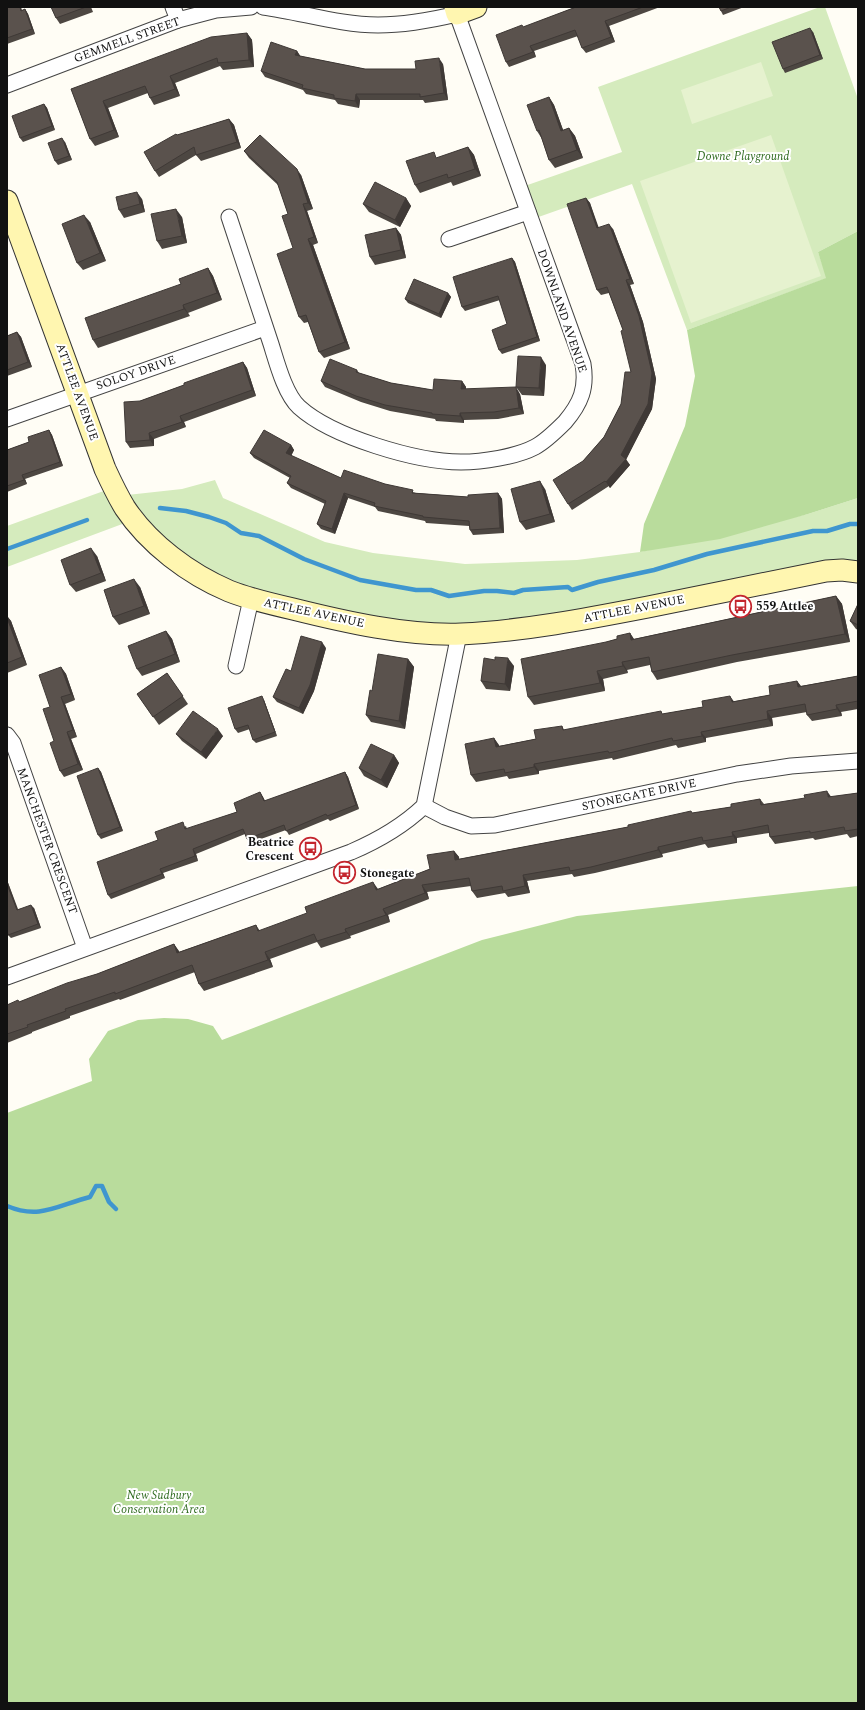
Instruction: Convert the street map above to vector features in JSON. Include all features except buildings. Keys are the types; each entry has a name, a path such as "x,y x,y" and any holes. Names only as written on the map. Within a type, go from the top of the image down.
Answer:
{"street":[{"name":"GEMMELL STREET","path":"7,85 175,14 251,7"},
{"path":"263,7 378,25 421,21 463,9"},
{"name":"DOWNLAND AVENUE","path":"229,217 265,328 288,391 299,406 314,417 350,436 397,451 440,460 461,462 520,453 534,447 551,436 573,412 580,400 585,376 578,350 528,212 463,9"},
{"name":"ATTLEE AVENUE","path":"7,201 105,469 126,509 156,543 189,570 223,588 251,599 327,618 421,632 459,634 561,624 826,571 842,570 858,572"},
{"path":"449,239 528,212"},
{"name":"SOLOY DRIVE","path":"7,419 265,328"},
{"path":"236,666 251,599"},
{"path":"7,977 351,852 379,840 409,820 424,806 459,634"},
{"name":"MANCHESTER CRESCENT","path":"7,735 13,743 85,948"},
{"name":"STONEGATE DRIVE","path":"424,806 445,817 471,826 495,826 737,774 791,766 858,761"}],"green space":[{"name":"Downe Playground","path":"820,7 825,7 858,99 858,231 818,252 827,278 687,330 632,184 530,220 519,188 622,152 598,87"},
{"path":"761,62 773,96 692,124 681,90"},
{"path":"771,135 821,276 691,323 640,181"},
{"path":"858,231 858,498 720,539 640,552 644,524 685,426 695,376 687,330 826,278 818,252"},
{"path":"215,480 223,498 325,542 373,553 465,564 577,560 640,552 808,514 858,498 858,574 460,635 250,599 133,520 7,567 7,526 112,488 118,496 182,489"},
{"name":"New Sudbury Conservation Area","path":"858,886 858,1703 7,1703 7,1113 92,1081 89,1059 108,1031 138,1020 164,1018 188,1019 213,1026 222,1040 482,940 577,916"}],"waterway":[{"path":"160,508 186,511 226,523 241,533 259,536 304,559 360,580 416,590 431,590 449,596 484,591 514,593 523,590 568,587 572,590 598,582 654,570 707,554 813,531 827,531 850,524 858,524"},
{"path":"7,549 87,520"},
{"path":"7,1206 29,1212 49,1210 90,1197 96,1186 102,1186 109,1202 116,1209"}],"place":[{"name":"559 Attlee","path":"741,606"},
{"name":"Beatrice Crescent","path":"310,849"},
{"name":"Stonegate","path":"344,873"}]}
